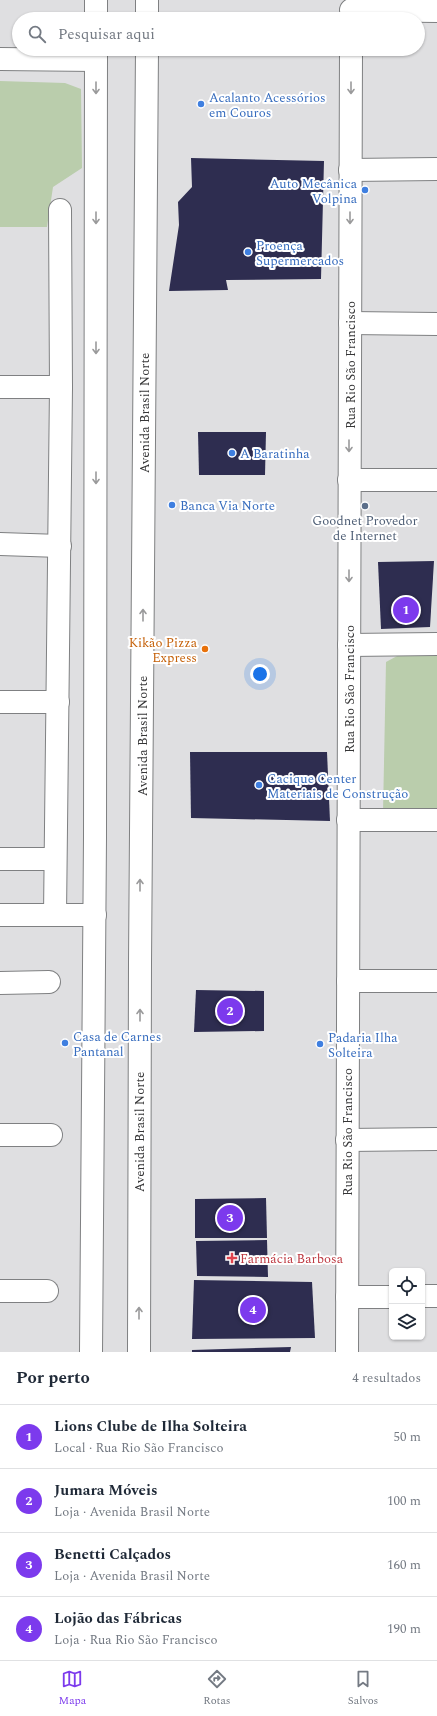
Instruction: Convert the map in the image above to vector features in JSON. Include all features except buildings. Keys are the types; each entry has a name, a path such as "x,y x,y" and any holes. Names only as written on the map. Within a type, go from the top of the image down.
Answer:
{"street":[{"path":"96,0 96,12"},
{"path":"147,0 147,12"},
{"path":"351,10 437,11"},
{"path":"0,59 58,56"},
{"path":"91,1352 95,915 96,56"},
{"name":"Avenida Brasil Norte","path":"139,1352 140,963 147,56"},
{"name":"Rua Rio São Francisco","path":"347,1352 351,56"},
{"path":"350,170 437,169"},
{"path":"55,915 60,546 60,210"},
{"path":"350,323 437,324"},
{"path":"0,387 61,387"},
{"path":"349,480 437,480"},
{"path":"0,544 60,546"},
{"path":"349,645 437,644"},
{"path":"0,702 58,702"},
{"path":"348,820 437,820"},
{"path":"0,859 55,859"},
{"path":"0,916 95,915"},
{"path":"348,981 437,981"},
{"path":"0,983 49,982"},
{"path":"0,1135 51,1135"},
{"path":"347,1140 437,1139"},
{"path":"0,1291 47,1291"},
{"path":"347,1297 389,1296"},
{"path":"425,1296 437,1296"}],"green space":[{"path":"0,81 65,83 81,89 82,168 53,187 47,227 0,227"},
{"path":"410,649 437,649 437,813 383,813 386,662"}],"place":[{"name":"Acalanto Acessórios em Couros","path":"201,104"},
{"name":"Auto Mecânica Volpina","path":"365,190"},
{"name":"Proença Supermercados","path":"248,252"},
{"name":"A Baratinha","path":"232,453"},
{"name":"Banca Via Norte","path":"172,505"},
{"name":"Goodnet Provedor de Internet","path":"365,506"},
{"name":"Lions Clube de Ilha Solteira","path":"406,610"},
{"name":"Kikão Pizza Express","path":"205,649"},
{"name":"Cacique Center Materiais de Construção","path":"259,785"},
{"name":"Jumara Móveis","path":"230,1011"},
{"name":"Casa de Carnes Pantanal","path":"65,1043"},
{"name":"Padaria Ilha Solteira","path":"320,1044"},
{"name":"Benetti Calçados","path":"230,1218"},
{"name":"Farmácia Barbosa","path":"232,1258"},
{"name":"Lojão das Fábricas","path":"253,1310"}]}
